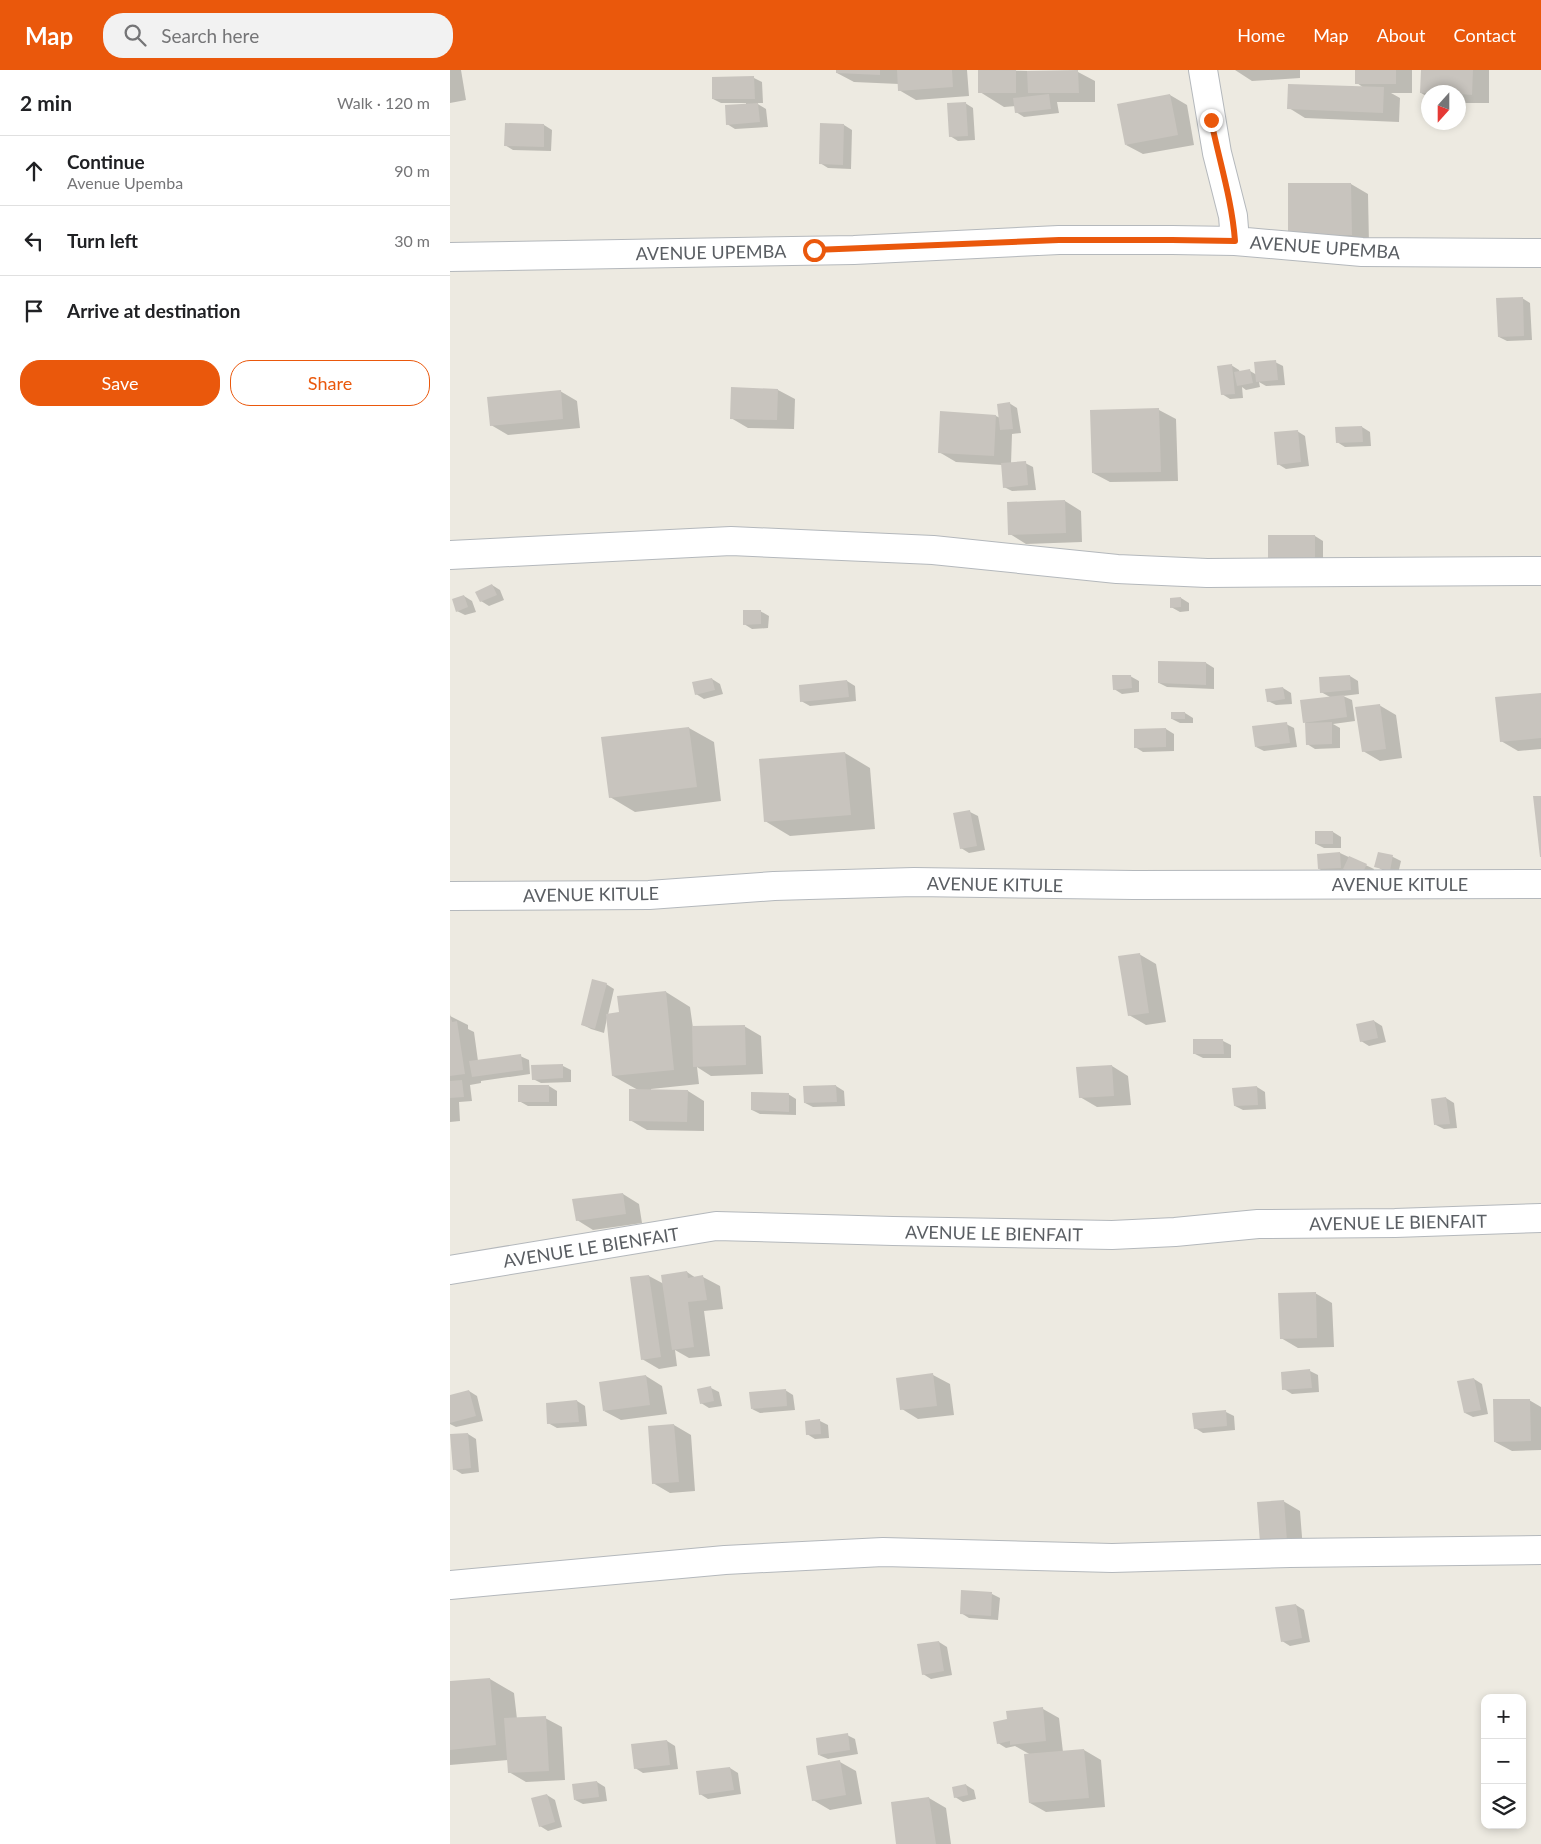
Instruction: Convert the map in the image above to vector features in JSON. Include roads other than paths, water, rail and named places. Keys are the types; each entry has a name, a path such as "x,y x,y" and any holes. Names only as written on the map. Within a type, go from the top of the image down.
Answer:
{"street":[{"path":"1203,70 1217,153 1233,216 1235,241"},
{"name":"AVENUE UPEMBA","path":"450,257 854,250 1059,240 1235,241 1362,252 1541,254"},
{"path":"450,556 732,541 933,550 1117,569 1207,573 1541,571"},
{"name":"AVENUE KITULE","path":"450,896 649,895 774,886 914,882 1114,885 1541,884"},
{"name":"AVENUE LE BIENFAIT","path":"450,1270 716,1226 1112,1235 1175,1232 1258,1224 1395,1223 1541,1218"},
{"path":"450,1585 725,1560 883,1552 1112,1558 1541,1550"}]}
